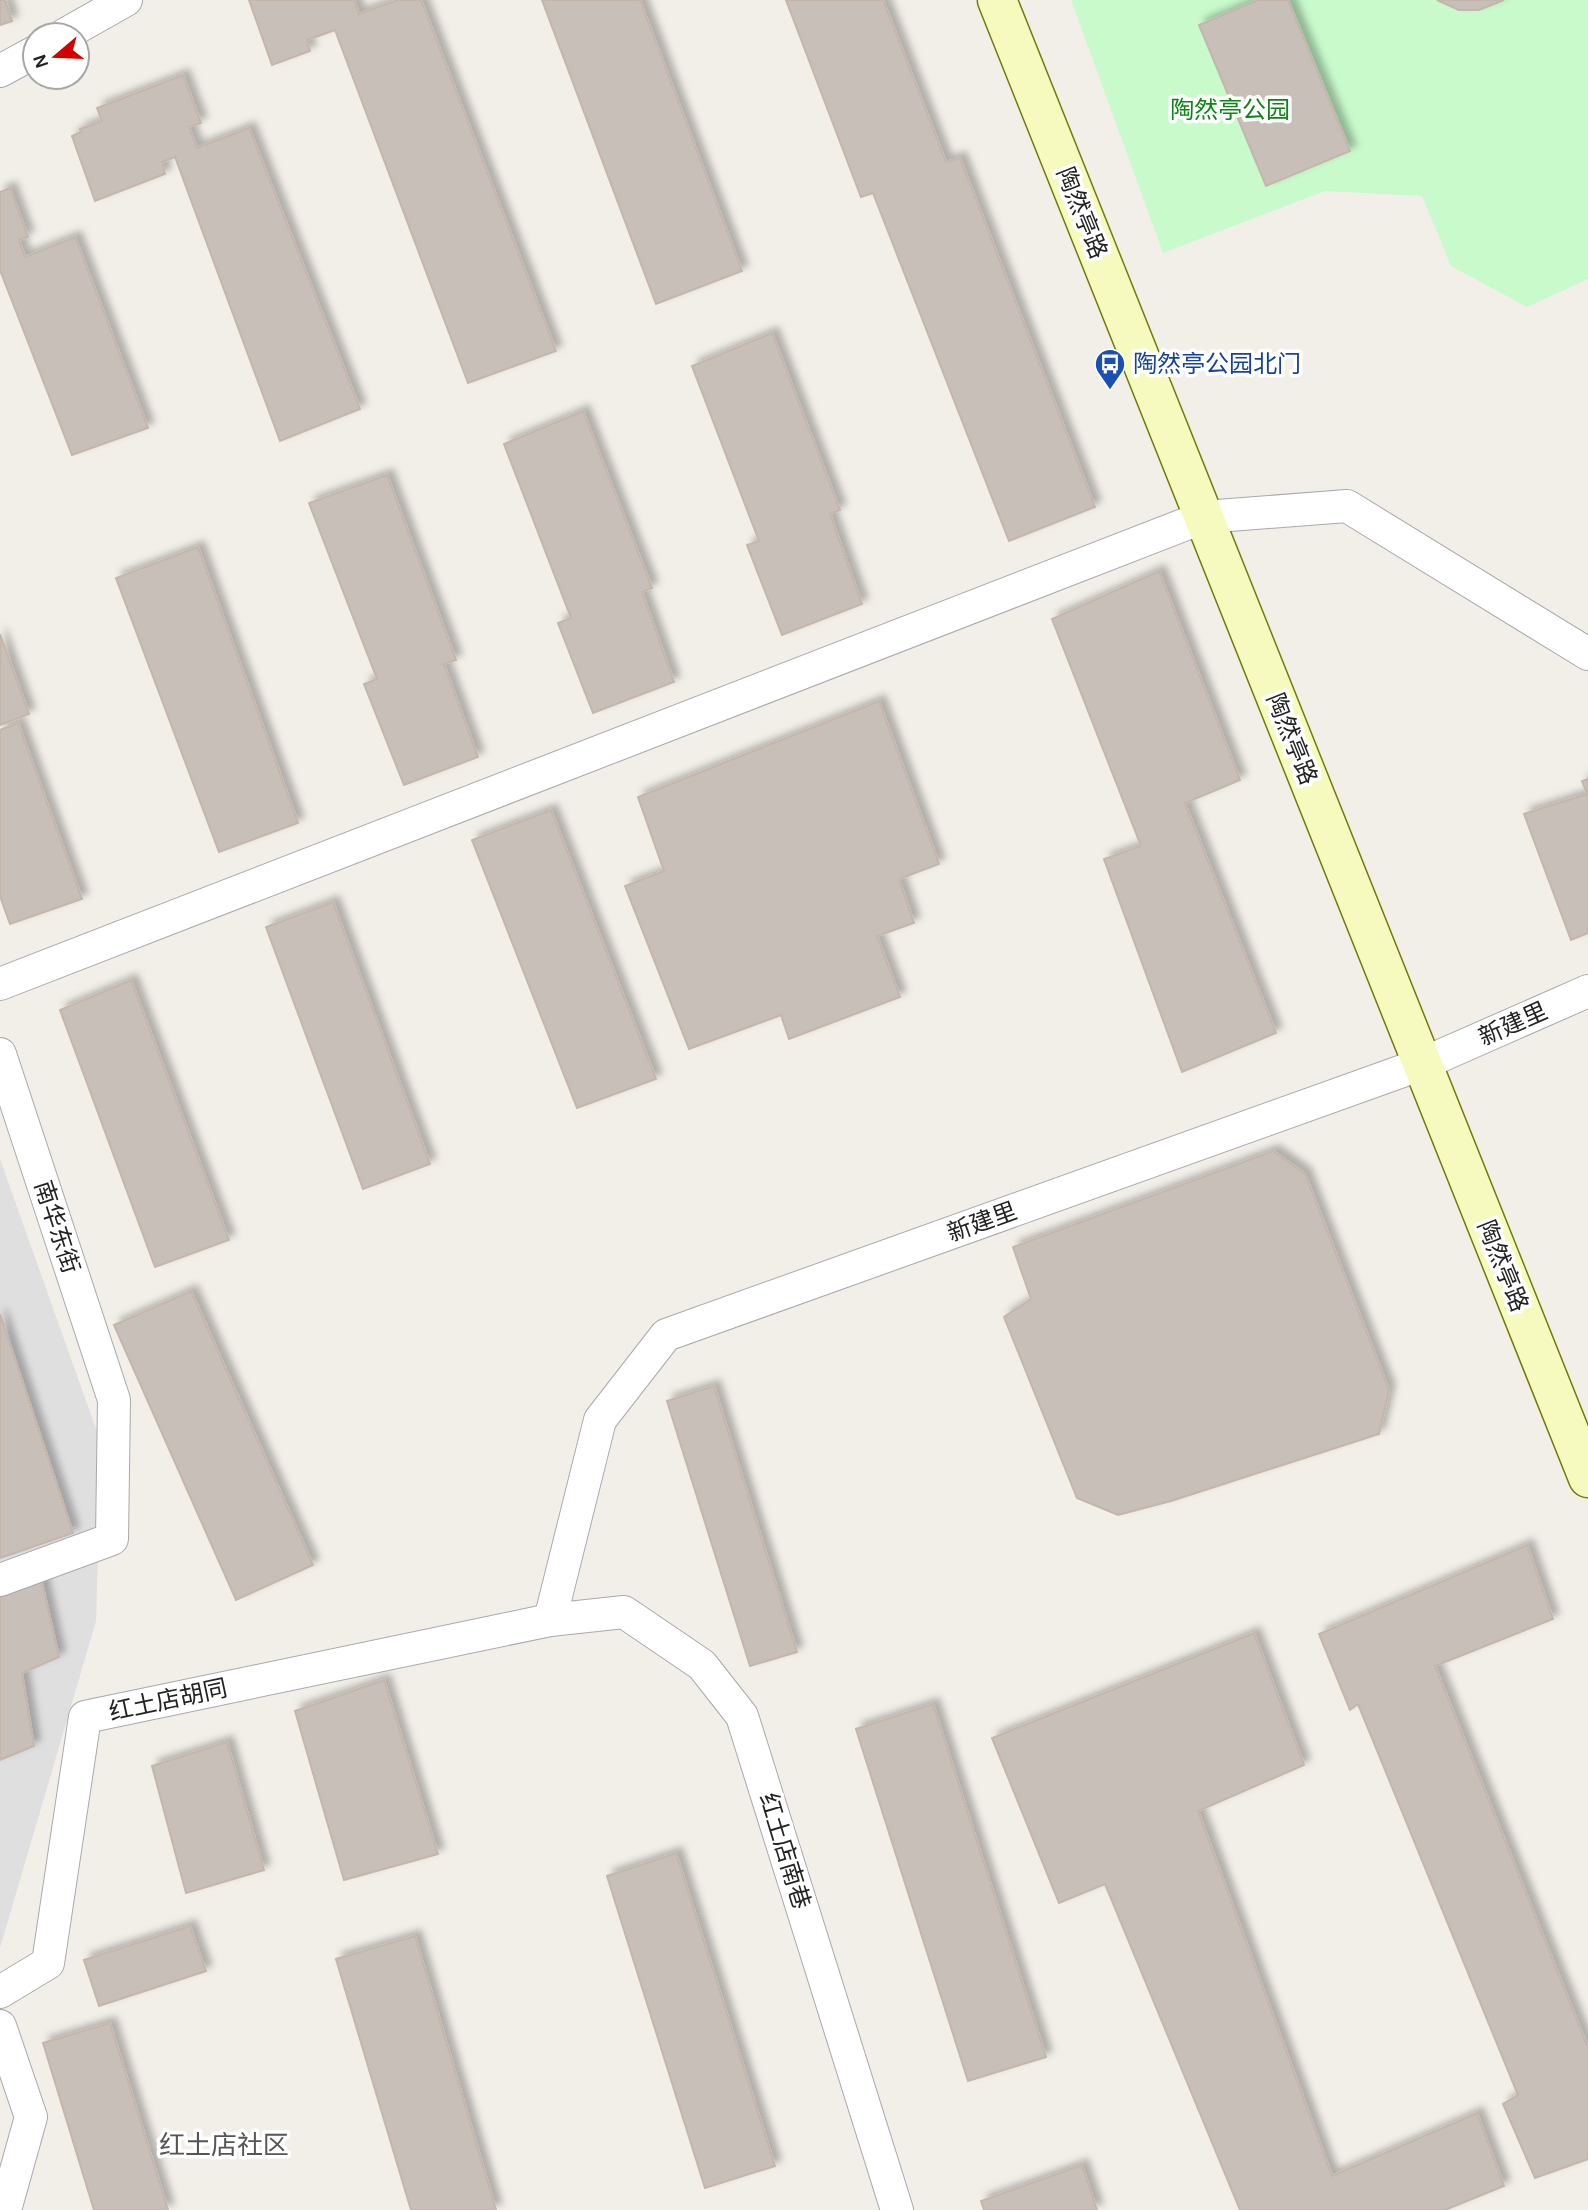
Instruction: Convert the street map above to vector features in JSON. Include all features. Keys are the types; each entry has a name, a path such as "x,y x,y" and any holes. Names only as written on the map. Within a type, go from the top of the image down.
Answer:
{"main road":[{"name":"陶然亭路","path":"997,0 1588,1478"}],"street":[{"path":"89,21 126,0"},
{"path":"0,71 21,59"},
{"path":"0,984 1203,517 1348,506 1588,654"},
{"name":"新建里","path":"550,1620 600,1420 666,1335 1422,1064 1588,991"},
{"name":"南华东街","path":"0,1054 114,1400 112,1539 0,1580"},
{"name":"红土店南巷","path":"550,1620 624,1612 702,1665 742,1716 897,2210"},
{"name":"红土店胡同","path":"0,1992 48,1963 85,1717 550,1620"},
{"path":"0,2026 31,2118 5,2210"}],"shaded area":[{"path":"0,1159 101,1443 96,1621 0,1948"}],"green space":[{"name":"陶然亭公园","path":"1071,0 1588,0 1588,279 1527,307 1451,266 1422,196 1325,191 1163,253"}],"building":[{"path":"0,0 5,0 12,21 0,25"},
{"path":"249,0 354,0 359,14 398,0 421,0 556,351 468,383 335,30 307,40 310,51 272,65"},
{"path":"542,0 640,0 742,271 656,304"},
{"path":"786,0 883,0 946,162 960,158 1095,507 1009,541 873,193 861,197"},
{"path":"1258,0 1288,0 1350,151 1266,186 1199,25"},
{"path":"1437,0 1504,0 1479,10 1459,10"},
{"path":"183,75 201,123 189,127 197,148 249,128 360,409 280,441 175,157 162,162 165,174 95,201 72,136 81,132 80,129 102,121 97,108"},
{"path":"10,188 28,237 19,240 25,257 75,237 148,428 72,455 0,270 0,192"},
{"path":"772,333 840,510 830,514 862,604 782,635 747,545 759,541 692,366"},
{"path":"583,411 652,588 642,592 674,682 593,713 558,623 571,618 504,444"},
{"path":"387,475 456,660 444,664 478,757 404,785 364,684 377,679 309,503"},
{"path":"198,547 298,823 219,852 116,578"},
{"path":"1159,571 1240,780 1185,803 1276,1033 1182,1072 1104,859 1141,846 1052,619"},
{"path":"0,634 29,714 0,725"},
{"path":"879,701 939,864 899,879 914,923 877,936 900,997 789,1039 781,1015 689,1049 625,886 664,871 638,797"},
{"path":"18,723 82,899 10,924 0,896 0,730"},
{"path":"1588,779 1588,933 1571,940 1524,814 1587,794 1582,781"},
{"path":"551,810 656,1079 577,1108 472,840"},
{"path":"333,902 430,1164 363,1189 266,927"},
{"path":"131,980 229,1240 155,1267 60,1010"},
{"path":"1273,1151 1305,1174 1389,1390 1379,1434 1171,1501 1118,1515 1077,1498 1004,1317 1031,1299 1013,1247"},
{"path":"191,1291 313,1565 236,1600 114,1325"},
{"path":"0,1314 73,1533 0,1558"},
{"path":"714,1386 797,1652 750,1666 667,1401"},
{"path":"1527,1545 1553,1619 1435,1666 1588,2048 1588,2159 1535,2178 1503,2104 1518,2095 1358,1704 1350,1710 1319,1634"},
{"path":"41,1578 59,1657 22,1673 34,1746 0,1760 0,1593"},
{"path":"1254,1633 1304,1765 1198,1811 1332,2176 1477,2113 1504,2186 1445,2210 1240,2210 1105,1884 1059,1903 992,1738"},
{"path":"384,1680 438,1854 344,1880 295,1711"},
{"path":"933,1704 1046,2057 968,2081 856,1729"},
{"path":"227,1742 264,1870 186,1893 152,1766"},
{"path":"676,1853 775,2166 705,2188 607,1876"},
{"path":"190,1926 206,1971 99,2006 84,1960"},
{"path":"415,1936 496,2210 411,2210 336,1959"},
{"path":"110,2023 168,2210 94,2210 43,2043"},
{"path":"1082,2165 1097,2210 984,2210 981,2201"}],"place":[{"name":"陶然亭公园北门","path":"1110,391"}],"district":[{"name":"红土店社区","path":"224,2145"}]}
